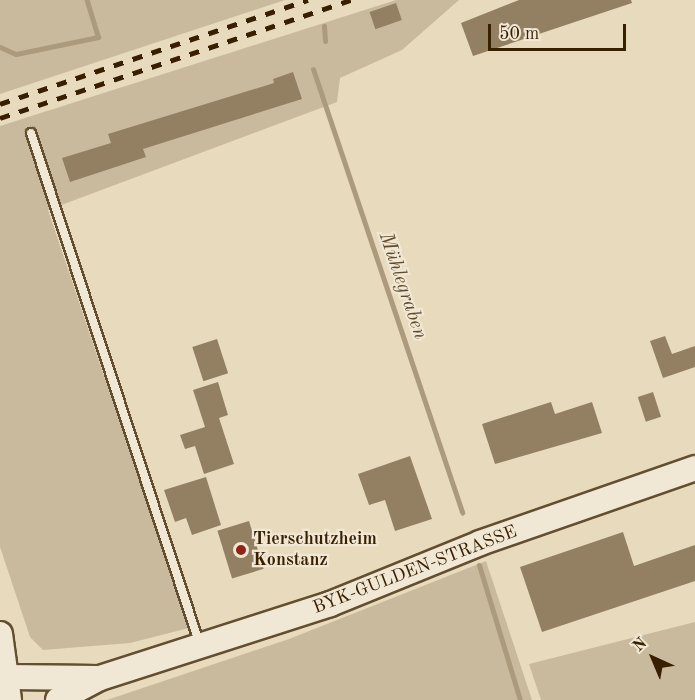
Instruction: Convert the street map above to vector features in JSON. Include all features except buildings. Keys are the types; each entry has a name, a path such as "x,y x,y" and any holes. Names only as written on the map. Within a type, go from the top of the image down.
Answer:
{"street":[{"name":"BYK-GULDEN-STRASSE","path":"5,691 100,678 201,648 330,604 480,543 695,468"},
{"path":"0,634 5,691"},
{"name":"BYK-GULDEN-STRASSE","path":"58,700 100,678"}],"lane":[{"path":"31,133 201,648"}],"shaded area":[{"path":"0,0 285,0 0,94"},
{"path":"396,0 459,0 402,50 340,78 337,102 48,210 189,628 130,643 43,650 30,637 0,547 0,126"},
{"path":"486,561 532,700 107,700 289,639"},
{"path":"695,622 695,700 541,700 529,664"}],"waterway":[{"path":"0,47 16,54 98,37 87,0"},
{"name":"Mühlegraben","path":"324,26 325,41"},
{"name":"Mühlegraben","path":"313,69 462,513"},
{"name":"Mühlegraben","path":"479,565 520,700"}],"railway":[{"path":"0,104 308,0"},
{"path":"0,118 351,0"}],"place":[{"name":"Tierschutzheim Konstanz","path":"241,550"}]}
